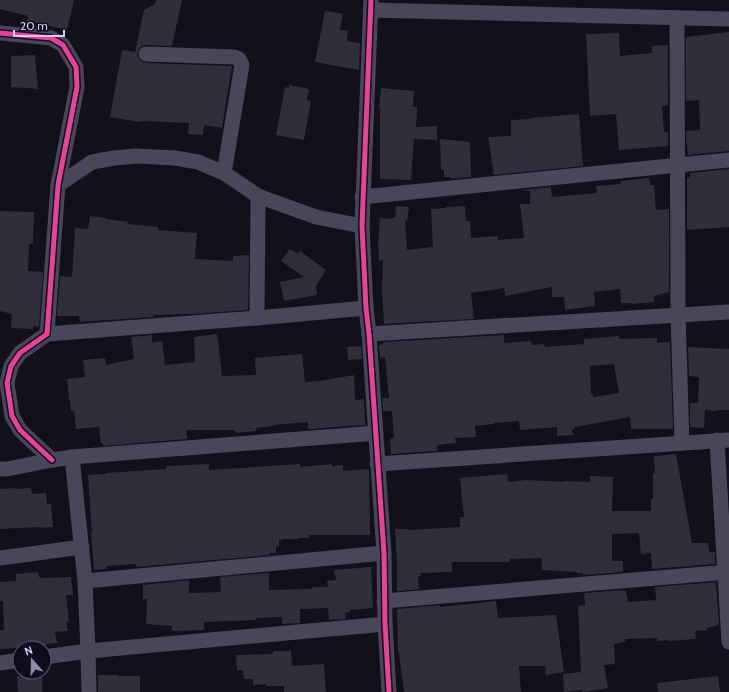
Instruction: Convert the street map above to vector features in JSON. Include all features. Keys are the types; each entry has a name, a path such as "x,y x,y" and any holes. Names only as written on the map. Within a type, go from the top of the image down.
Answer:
{"street":[{"path":"389,692 384,601 384,553 366,308 362,226 371,5 729,20"},
{"path":"677,18 678,314 682,442"},
{"path":"0,33 52,38 63,45 76,68 77,87 58,184 47,334"},
{"path":"146,54 234,57 239,59 242,65 224,173"},
{"path":"58,184 92,162 136,156 175,158 198,162 224,173 258,196 316,217 362,226"},
{"path":"362,198 729,160"},
{"path":"257,318 258,196"},
{"path":"52,460 20,430 12,416 7,383 11,366 20,353 47,334 366,308"},
{"path":"369,334 729,312"},
{"path":"0,469 72,457 376,433"},
{"path":"377,464 723,440 729,642"},
{"path":"72,457 85,581 89,692"},
{"path":"0,558 82,547"},
{"path":"85,581 384,553"},
{"path":"384,601 727,572"},
{"path":"52,656 88,651 385,624"},
{"path":"0,663 12,661"}],"building":[{"path":"0,0 74,0 67,30 27,21 28,16 0,9"},
{"path":"156,0 182,0 172,46 142,46 138,50 138,58 146,63 232,66 222,128 204,125 203,135 188,134 189,123 140,122 110,117 122,50 135,52 144,10 155,4"},
{"path":"325,11 343,14 340,30 348,31 347,41 360,43 359,70 315,62"},
{"path":"729,32 729,151 688,155 686,131 700,130 699,100 686,101 686,37"},
{"path":"619,33 620,56 652,53 652,46 668,45 668,105 662,106 664,132 668,132 668,146 619,150 616,114 590,116 586,34"},
{"path":"35,55 38,89 11,87 11,56"},
{"path":"289,85 309,89 307,100 311,101 304,140 276,135 285,87 289,88"},
{"path":"381,88 414,91 413,107 417,107 416,127 437,126 437,140 414,139 411,180 380,179 379,108"},
{"path":"579,114 583,166 494,175 488,137 511,136 511,120"},
{"path":"440,139 470,142 471,177 451,179 451,177 444,177 444,170 441,170"},
{"path":"729,169 729,227 687,230 687,178 690,177 690,173"},
{"path":"649,178 650,185 654,185 656,210 669,209 669,292 654,296 654,302 631,304 621,303 620,289 594,292 595,306 565,310 564,297 552,297 552,287 505,296 504,288 471,293 474,319 384,324 382,292 383,260 379,261 378,244 380,218 395,218 396,206 409,207 407,221 405,220 407,250 433,247 431,209 446,207 465,206 466,221 470,221 471,238 498,236 498,240 524,238 520,204 530,204 530,191 520,190 551,187 552,197 597,193 596,186 621,184 620,181"},
{"path":"0,211 34,212 33,243 29,244 28,271 43,272 39,327 33,326 33,329 11,328 12,314 0,311"},
{"path":"90,216 128,222 127,224 158,227 158,230 197,233 195,259 233,261 233,256 249,255 248,310 153,315 153,317 80,322 79,316 57,316 60,276 72,277 75,228 88,229"},
{"path":"290,249 298,254 300,251 326,270 316,286 317,295 284,301 280,282 304,277 281,261"},
{"path":"217,334 222,376 256,375 255,358 302,354 305,382 354,375 355,400 364,399 365,425 308,429 308,422 273,425 256,428 256,431 235,433 235,430 186,430 187,439 103,446 103,443 101,443 99,427 76,429 74,411 71,411 69,400 67,379 85,377 83,360 105,358 106,365 134,359 131,337 152,335 152,343 162,341 165,365 195,362 194,337"},
{"path":"504,335 504,343 531,341 532,345 544,344 545,347 584,344 584,339 619,336 619,339 657,338 657,343 670,342 673,429 631,429 630,417 575,427 575,429 572,429 573,435 557,436 557,427 520,430 519,421 494,423 475,426 476,437 455,438 456,443 437,445 438,451 391,454 390,439 394,438 392,411 383,411 382,398 389,398 385,357 380,358 379,345 383,344 383,342","holes":["614,364 619,393 593,397 593,394 591,394 590,366"]},
{"path":"361,346 362,359 348,360 347,347"},
{"path":"688,347 729,349 729,410 705,410 704,428 690,427 690,403 698,403 699,377 689,376"},
{"path":"676,454 692,543 708,543 709,552 715,552 715,564 652,569 651,553 641,554 639,533 612,534 612,561 623,561 623,572 583,575 583,573 577,572 542,570 542,558 510,559 510,562 452,562 452,572 420,573 421,576 418,576 419,589 397,591 395,529 408,530 460,527 460,517 464,517 460,478 507,474 508,482 526,480 590,482 590,476 613,477 612,511 651,511 651,499 653,499 653,473 655,473 654,456"},
{"path":"209,464 209,470 300,464 300,467 332,464 332,466 343,465 343,471 369,469 370,535 309,535 309,538 279,540 279,547 276,546 276,553 270,553 270,555 136,567 136,564 106,566 107,569 94,570 88,475 166,469 166,466"},
{"path":"31,488 32,494 46,493 47,504 51,504 53,527 0,529 0,489"},
{"path":"371,567 373,608 350,610 350,612 345,613 346,619 329,620 328,608 300,609 300,623 282,624 282,617 256,618 256,620 204,622 204,630 172,631 172,626 146,624 147,599 143,599 143,585 189,580 189,593 221,592 220,577 269,573 269,590 312,589 312,587 328,587 327,581 336,580 334,570"},
{"path":"38,572 39,577 41,578 71,577 73,595 66,595 69,622 66,622 68,631 55,632 57,643 52,643 52,640 12,640 12,648 0,649 0,630 4,630 3,601 0,601 0,582 16,581 16,574"},
{"path":"716,582 719,625 707,628 707,630 695,631 696,639 657,641 657,638 625,639 625,642 614,644 615,664 604,665 608,688 582,692 582,690 564,692 563,674 581,672 578,606 585,605 584,593 623,590 626,591 628,602 656,600 655,587"},
{"path":"496,601 498,618 556,615 564,672 546,675 545,666 519,666 521,692 404,692 398,653 397,609 440,605 440,607"},
{"path":"273,651 291,651 292,666 324,664 326,692 284,692 284,686 266,686 266,684 253,685 253,679 244,679 243,670 237,670 236,655 273,654"},
{"path":"98,675 140,676 140,692 98,692"},
{"path":"718,676 720,692 658,692 657,683"},
{"path":"17,680 42,680 42,692 18,692"}],"cycle path":[{"path":"371,0 362,226 366,308 384,553 385,624 389,692"},
{"path":"0,33 51,38 63,45 76,67 77,87 58,185 47,334 20,353 11,366 7,383 12,416 20,430 52,460"}]}
